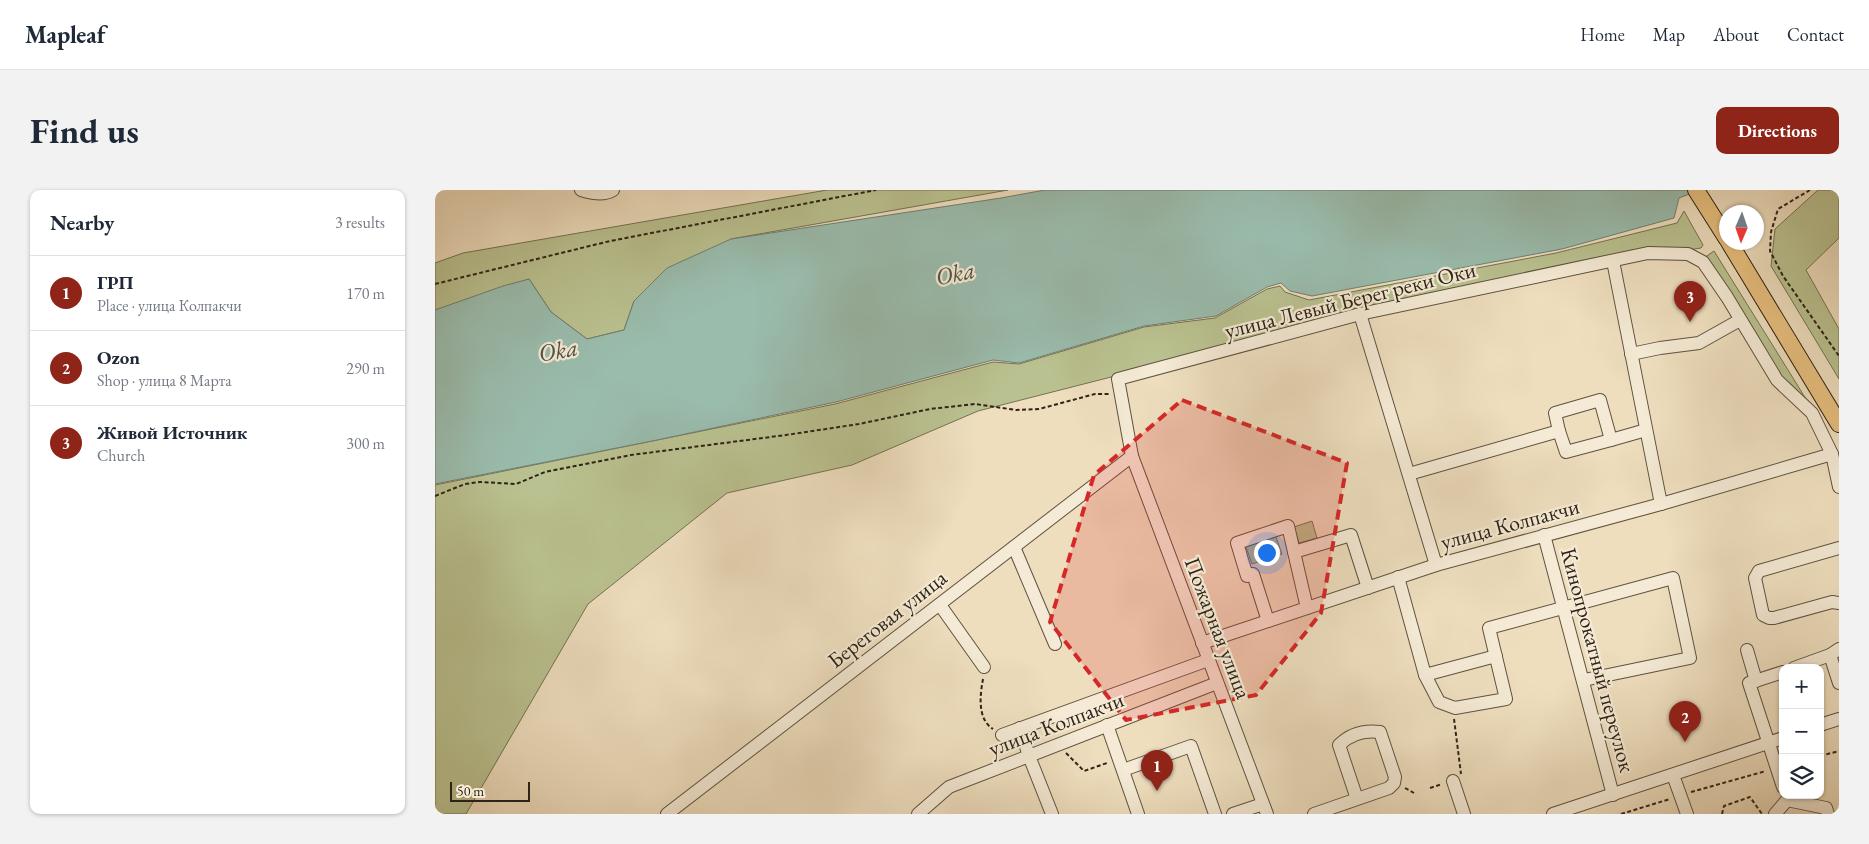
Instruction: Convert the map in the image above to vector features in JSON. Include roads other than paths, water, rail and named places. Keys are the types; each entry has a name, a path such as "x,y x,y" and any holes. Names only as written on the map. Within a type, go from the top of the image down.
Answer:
{"main road":[{"path":"1696,190 1719,226"},
{"path":"1734,250 1839,424"}],"street":[{"path":"581,190 593,194 613,190"},
{"name":"улица Левый Берег реки Оки","path":"1132,456 1118,379 1360,314 1648,253 1688,254 1703,262 1777,380 1812,413 1832,454 1839,487"},
{"path":"1613,261 1661,504"},
{"path":"1360,314 1436,565"},
{"path":"1631,354 1660,348 1699,344 1740,320"},
{"path":"1611,440 1600,400 1555,413 1565,452 1611,440 1646,430"},
{"path":"1409,474 1559,431"},
{"name":"улица Колпакчи","path":"1202,643 1436,565 1661,504 1832,454"},
{"name":"Береговая улица","path":"667,814 1132,456"},
{"name":"Пожарная улица","path":"1132,456 1265,809"},
{"path":"1268,621 1253,574 1247,576 1237,543 1288,526 1307,608"},
{"path":"1294,552 1351,535 1367,588"},
{"name":"Кинопрокатный переулок","path":"1544,535 1613,795"},
{"path":"1014,547 1055,644"},
{"path":"1839,548 1759,571 1755,578 1763,615 1769,618 1832,602 1839,603"},
{"path":"1398,577 1425,675 1439,702 1455,708 1506,698 1489,628 1673,578 1690,658 1584,680"},
{"path":"940,605 984,666"},
{"path":"1747,650 1756,681"},
{"path":"1804,664 1834,652 1839,684"},
{"path":"1425,675 1496,656"},
{"path":"1002,735 1208,660"},
{"path":"1779,673 1749,683 1779,774"},
{"name":"улица Колпакчи","path":"918,814 949,787 1217,683"},
{"path":"1824,724 1839,719"},
{"path":"1107,726 1138,814"},
{"path":"1020,728 1052,814"},
{"path":"1314,814 1389,788 1394,783 1395,777 1380,732 1369,730 1346,738 1339,746 1357,799"},
{"path":"1553,814 1591,808 1613,795 1779,739"},
{"path":"1121,764 1191,746 1215,814"},
{"path":"1673,775 1687,814"},
{"path":"1453,781 1464,814"},
{"path":"1775,814 1785,799"},
{"path":"1790,799 1826,808 1829,814"},
{"path":"1233,814 1265,809"}],"water":[{"name":"Oka","path":"1045,190 1700,190 1679,198 1674,218 1562,249 1312,296 1290,291 1281,283 1267,287 1216,316 1144,326 1019,363 993,360 836,402 435,484 435,310 529,279 551,312 587,339 624,330 634,301 667,268 731,239"}],"place":[{"name":"Живой Источник","path":"1690,322"},
{"name":"Ozon","path":"1685,742"},
{"name":"ГРП","path":"1157,791"}]}
